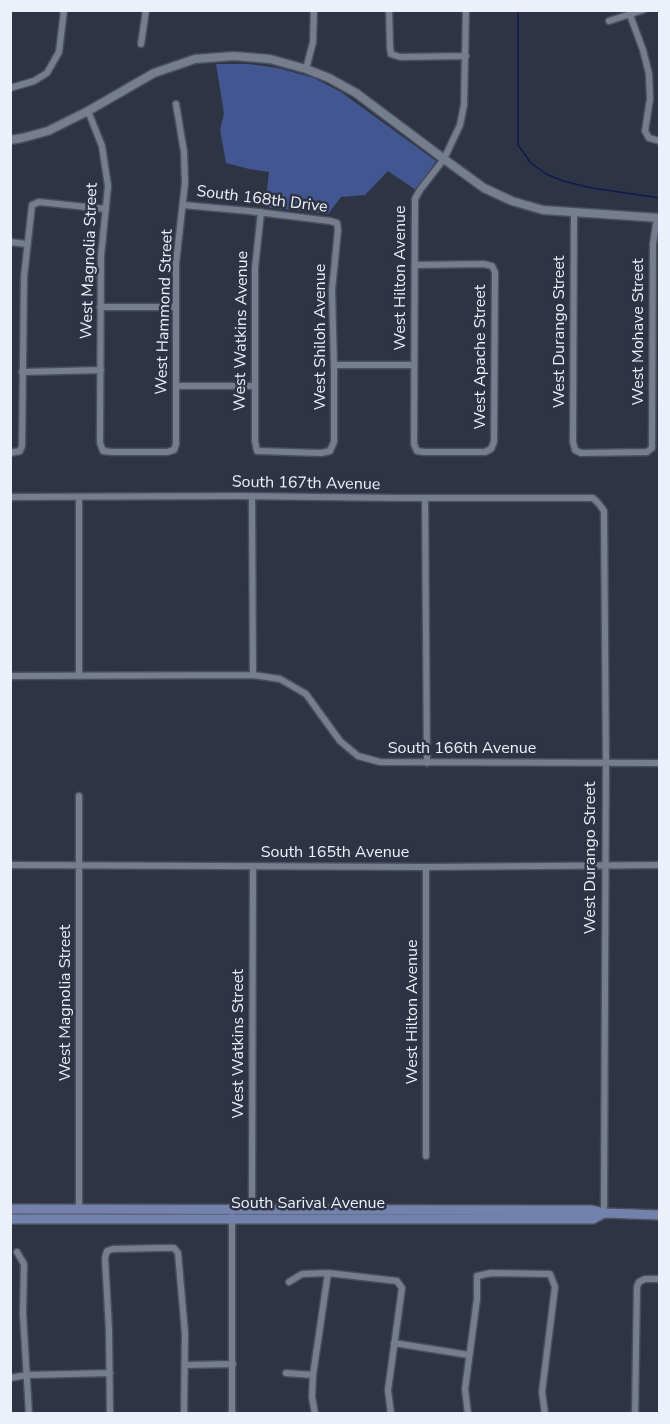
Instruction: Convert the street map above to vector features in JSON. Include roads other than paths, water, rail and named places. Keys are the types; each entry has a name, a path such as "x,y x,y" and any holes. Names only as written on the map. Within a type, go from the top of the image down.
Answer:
{"main road":[{"name":"South Sarival Avenue","path":"10,1209 79,1214 232,1219 593,1218 604,1213"},
{"name":"South Sarival Avenue","path":"10,1219 79,1214 227,1210 591,1210 604,1213 660,1215"}],"street":[{"path":"10,88 34,81 47,73 58,52 64,10"},
{"path":"141,44 147,10"},
{"path":"306,69 313,42 315,10"},
{"path":"389,10 391,54 400,57 466,56"},
{"name":"West Hilton Avenue","path":"417,451 414,444 415,199 444,159 460,125 464,105 466,10"},
{"path":"609,21 643,10"},
{"path":"630,15 649,74 650,99 646,135 660,141"},
{"path":"10,140 48,131 154,73 195,59 234,56 270,59 329,78 356,93 484,188 512,201 543,210 658,218"},
{"name":"West Hammond Street","path":"174,450 176,263 185,166 176,104"},
{"name":"West Magnolia Street","path":"88,111 102,146 108,186 101,256 100,443 103,450 112,452 174,450"},
{"path":"10,453 20,451 22,447 24,277 32,205 39,202 105,209"},
{"name":"South 168th Drive","path":"183,205 261,212 337,223"},
{"name":"West Watkins Avenue","path":"257,451 255,441 255,268 261,212"},
{"name":"West Durango Street","path":"574,213 573,442 575,450 581,453 647,452 652,448"},
{"name":"West Mohave Street","path":"652,448 653,244 658,218"},
{"name":"West Shiloh Avenue","path":"257,451 321,453 330,450 334,442 332,290 337,223"},
{"path":"10,243 26,244"},
{"name":"West Apache Street","path":"415,265 492,266 495,272 494,442 491,449 486,452 417,451"},
{"path":"652,302 660,302"},
{"path":"100,307 176,307"},
{"path":"334,365 414,365"},
{"path":"22,372 101,370"},
{"path":"176,386 255,386"},
{"path":"252,496 253,675"},
{"name":"South 167th Avenue","path":"10,497 592,498 599,504"},
{"path":"79,497 79,676"},
{"path":"425,498 427,763"},
{"name":"West Durango Street","path":"599,504 604,511 606,763 604,1213"},
{"name":"South 166th Avenue","path":"10,676 253,675 280,679 306,694 339,741 358,756 380,762 660,763"},
{"name":"West Magnolia Street","path":"79,796 79,1214"},
{"name":"South 165th Avenue","path":"10,865 660,866"},
{"name":"West Watkins Street","path":"252,1210 253,866"},
{"name":"West Hilton Avenue","path":"426,867 426,1156"},
{"path":"227,1210 232,1219 232,1413"},
{"path":"252,1210 259,1219"},
{"path":"110,1413 110,1330 105,1258 107,1251 174,1248 178,1253 184,1325 184,1413"},
{"path":"17,1252 24,1264 23,1314 29,1413"},
{"path":"315,1413 312,1397 313,1376 328,1273"},
{"path":"289,1282 302,1274 328,1273 397,1281 402,1288 388,1390 391,1413"},
{"path":"468,1413 465,1389 477,1299 477,1276 491,1273 550,1274 555,1287 542,1392 545,1413"},
{"path":"634,1413 637,1287 639,1282 645,1279 660,1279"},
{"path":"394,1343 469,1355"},
{"path":"185,1365 233,1364"},
{"path":"10,1378 27,1375 110,1373"},
{"path":"286,1373 313,1376"}],"waterway":[{"path":"518,10 518,145 531,163 546,174 563,181 592,188 660,198"}]}
